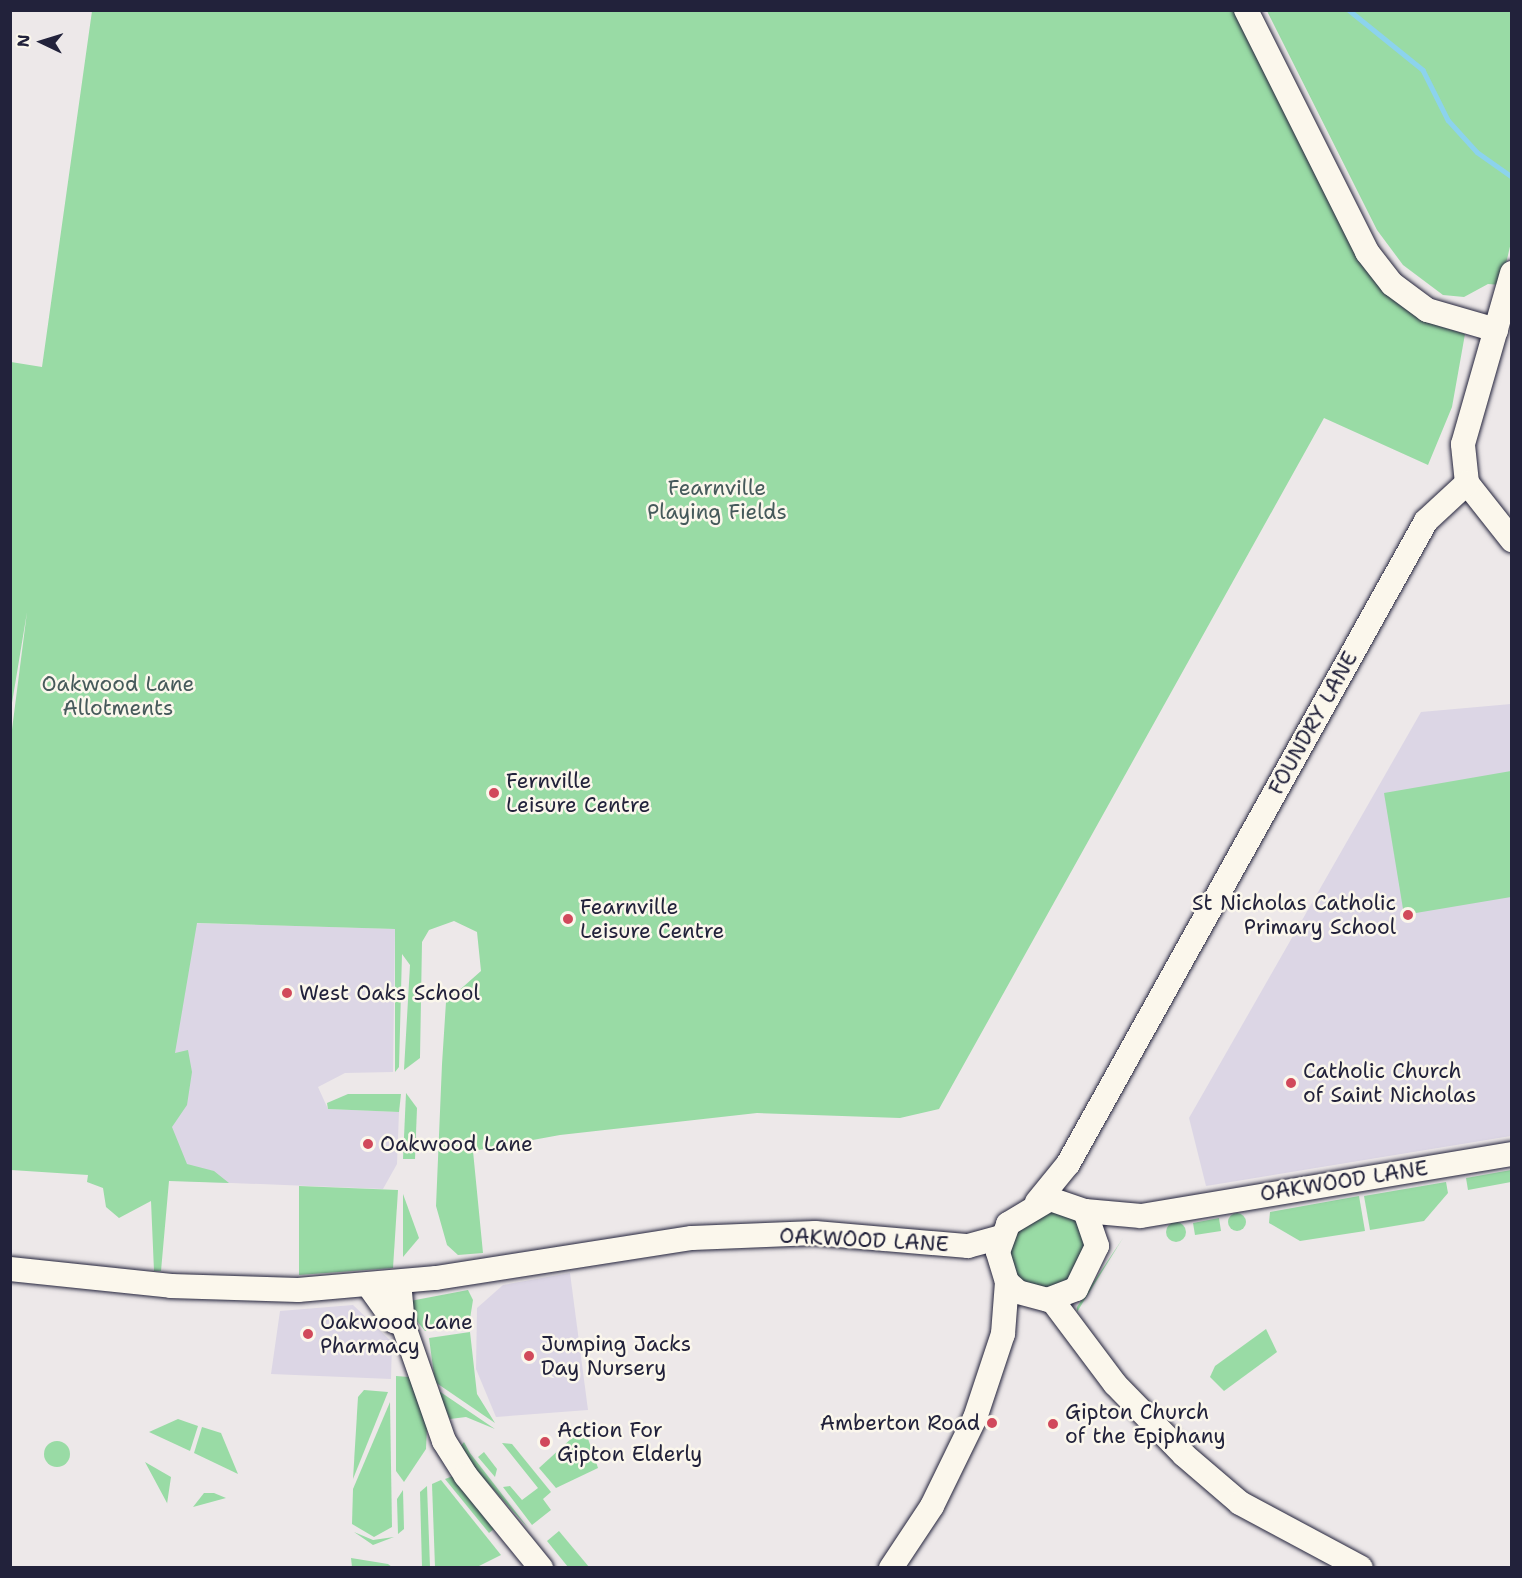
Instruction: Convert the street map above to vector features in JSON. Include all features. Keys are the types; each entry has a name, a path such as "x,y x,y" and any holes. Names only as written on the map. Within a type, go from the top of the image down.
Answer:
{"street":[{"path":"1245,10 1379,268 1427,310 1496,330"},
{"path":"1512,273 1463,444 1467,483 1512,540"},
{"name":"FOUNDRY LANE","path":"1037,1202 1068,1164 1426,521 1467,483"},
{"name":"OAKWOOD LANE","path":"1080,1207 1141,1216 1512,1154"},
{"path":"1003,1334 1042,1299 1076,1289 1096,1246 1080,1207 1068,1164"},
{"path":"891,1568 932,1506 975,1418 1003,1334 1004,1275 1001,1237 1008,1224 1037,1202 1080,1207"},
{"name":"OAKWOOD LANE","path":"1096,1246 1141,1216"},
{"name":"OAKWOOD LANE","path":"10,1269 235,1290 369,1286 692,1238 815,1233 968,1246 1001,1237"},
{"name":"OAKWOOD LANE","path":"968,1246 1004,1275"},
{"path":"1004,1275 1042,1299 1115,1384 1184,1455 1240,1503 1361,1568"},
{"path":"399,1282 403,1324 444,1441 466,1476 541,1568"},
{"path":"369,1286 394,1321 403,1324"}],"shaded area":[{"name":"St Nicholas Catholic Primary School","path":"1511,704 1511,1136 1206,1186 1189,1118 1421,712"},
{"name":"West Oaks School","path":"190,923 395,929 393,1072 345,1073 318,1087 328,1109 399,1112 397,1164 383,1189 157,1180"},
{"name":"Jumping Jacks Day Nursery","path":"570,1273 588,1410 496,1417 476,1369 477,1308 503,1285"},
{"path":"353,1305 392,1342 391,1379 271,1374 280,1311"}],"green space":[{"name":"Fearnville Playing Fields","path":"92,11 1235,11 1362,259 1439,326 1465,334 1452,407 1428,465 1324,418 939,1109 900,1118 757,1113 560,1135 473,1151 483,1253 458,1255 447,1245 436,1206 442,1064 446,1002 481,971 477,932 454,921 429,930 422,942 420,1058 404,1070 410,965 402,954 399,1067 395,1072 395,929 197,923 175,1053 188,1050 192,1072 187,1105 172,1127 187,1164 214,1171 229,1183 169,1181 161,1271 154,1271 151,1201 119,1218 106,1207 103,1188 87,1182 88,1175 11,1170 10,745 27,612 11,709 11,362 42,367"},
{"path":"1267,11 1511,11 1512,238 1501,285 1488,284 1464,297 1443,295 1403,265 1377,230"},
{"path":"1511,771 1511,897 1404,915 1384,793"},
{"path":"406,1093 417,1108 415,1159 403,1159"},
{"path":"348,1094 401,1094 399,1112 328,1109 327,1103"},
{"path":"1511,1170 1511,1182 1468,1190 1466,1178"},
{"path":"1446,1182 1448,1193 1424,1221 1370,1230 1364,1196"},
{"path":"299,1186 398,1190 393,1268 299,1275"},
{"path":"403,1194 419,1238 403,1257"},
{"path":"1359,1196 1365,1231 1300,1241 1269,1223 1270,1212"},
{"path":"1051,1209 1078,1218 1088,1245 1068,1281 1047,1290 1024,1284 1010,1266 1009,1243 1015,1232"},
{"path":"1237,1213 1243,1216 1246,1222 1243,1228 1237,1231 1231,1228 1228,1222 1231,1216"},
{"path":"1219,1218 1221,1231 1195,1235 1193,1223"},
{"path":"1176,1222 1183,1225 1186,1232 1183,1239 1176,1242 1169,1239 1166,1232 1169,1225"},
{"path":"1123,1238 1077,1312 1077,1307"},
{"path":"468,1290 473,1300 469,1325 425,1331 407,1309 410,1301"},
{"path":"1266,1329 1277,1352 1224,1391 1210,1377 1215,1366"},
{"path":"470,1332 477,1394 495,1423 435,1382 429,1338"},
{"path":"396,1376 409,1377 427,1427 426,1449 404,1482 396,1471"},
{"path":"436,1389 495,1429 466,1417 450,1419"},
{"path":"364,1390 388,1392 353,1479 358,1397"},
{"path":"390,1402 392,1527 374,1537 352,1524 353,1489"},
{"path":"178,1419 198,1426 190,1451 149,1432"},
{"path":"202,1427 221,1433 238,1474 194,1453"},
{"path":"584,1427 598,1468 556,1488 539,1468"},
{"path":"57,1441 66,1445 70,1454 66,1463 57,1467 48,1463 44,1454 48,1445"},
{"path":"464,1442 529,1529 467,1460 460,1447"},
{"path":"502,1443 512,1444 551,1492 543,1499 551,1510 532,1525 503,1487 510,1486 522,1500 538,1488"},
{"path":"484,1452 497,1469 495,1477 478,1457"},
{"path":"145,1462 171,1477 167,1504 167,1503"},
{"path":"453,1476 495,1528 489,1533 445,1479"},
{"path":"441,1480 501,1555 477,1567 435,1567 432,1484"},
{"path":"427,1486 430,1567 422,1567 420,1492"},
{"path":"403,1490 404,1529 398,1534 397,1499"},
{"path":"204,1493 214,1493 226,1498 193,1507"},
{"path":"559,1531 589,1567 568,1567 547,1541"},
{"path":"354,1532 373,1540 394,1537 373,1545"},
{"path":"351,1558 388,1564 392,1567 352,1567"}],"waterway":[{"path":"1349,10 1423,70 1448,120 1477,152 1511,176"}],"place":[{"name":"Fernville Leisure Centre","path":"494,793"},
{"name":"St Nicholas Catholic Primary School","path":"1408,915"},
{"name":"Fearnville Leisure Centre","path":"568,919"},
{"name":"West Oaks School","path":"287,993"},
{"name":"Catholic Church of Saint Nicholas","path":"1291,1083"},
{"name":"Oakwood Lane","path":"368,1144"},
{"name":"Oakwood Lane Pharmacy","path":"308,1334"},
{"name":"Jumping Jacks Day Nursery","path":"529,1356"},
{"name":"Amberton Road","path":"992,1423"},
{"name":"Gipton Church of the Epiphany","path":"1053,1424"},
{"name":"Action For Gipton Elderly","path":"545,1442"}],"park label":[{"name":"Oakwood Lane Allotments","path":"118,696"}]}
